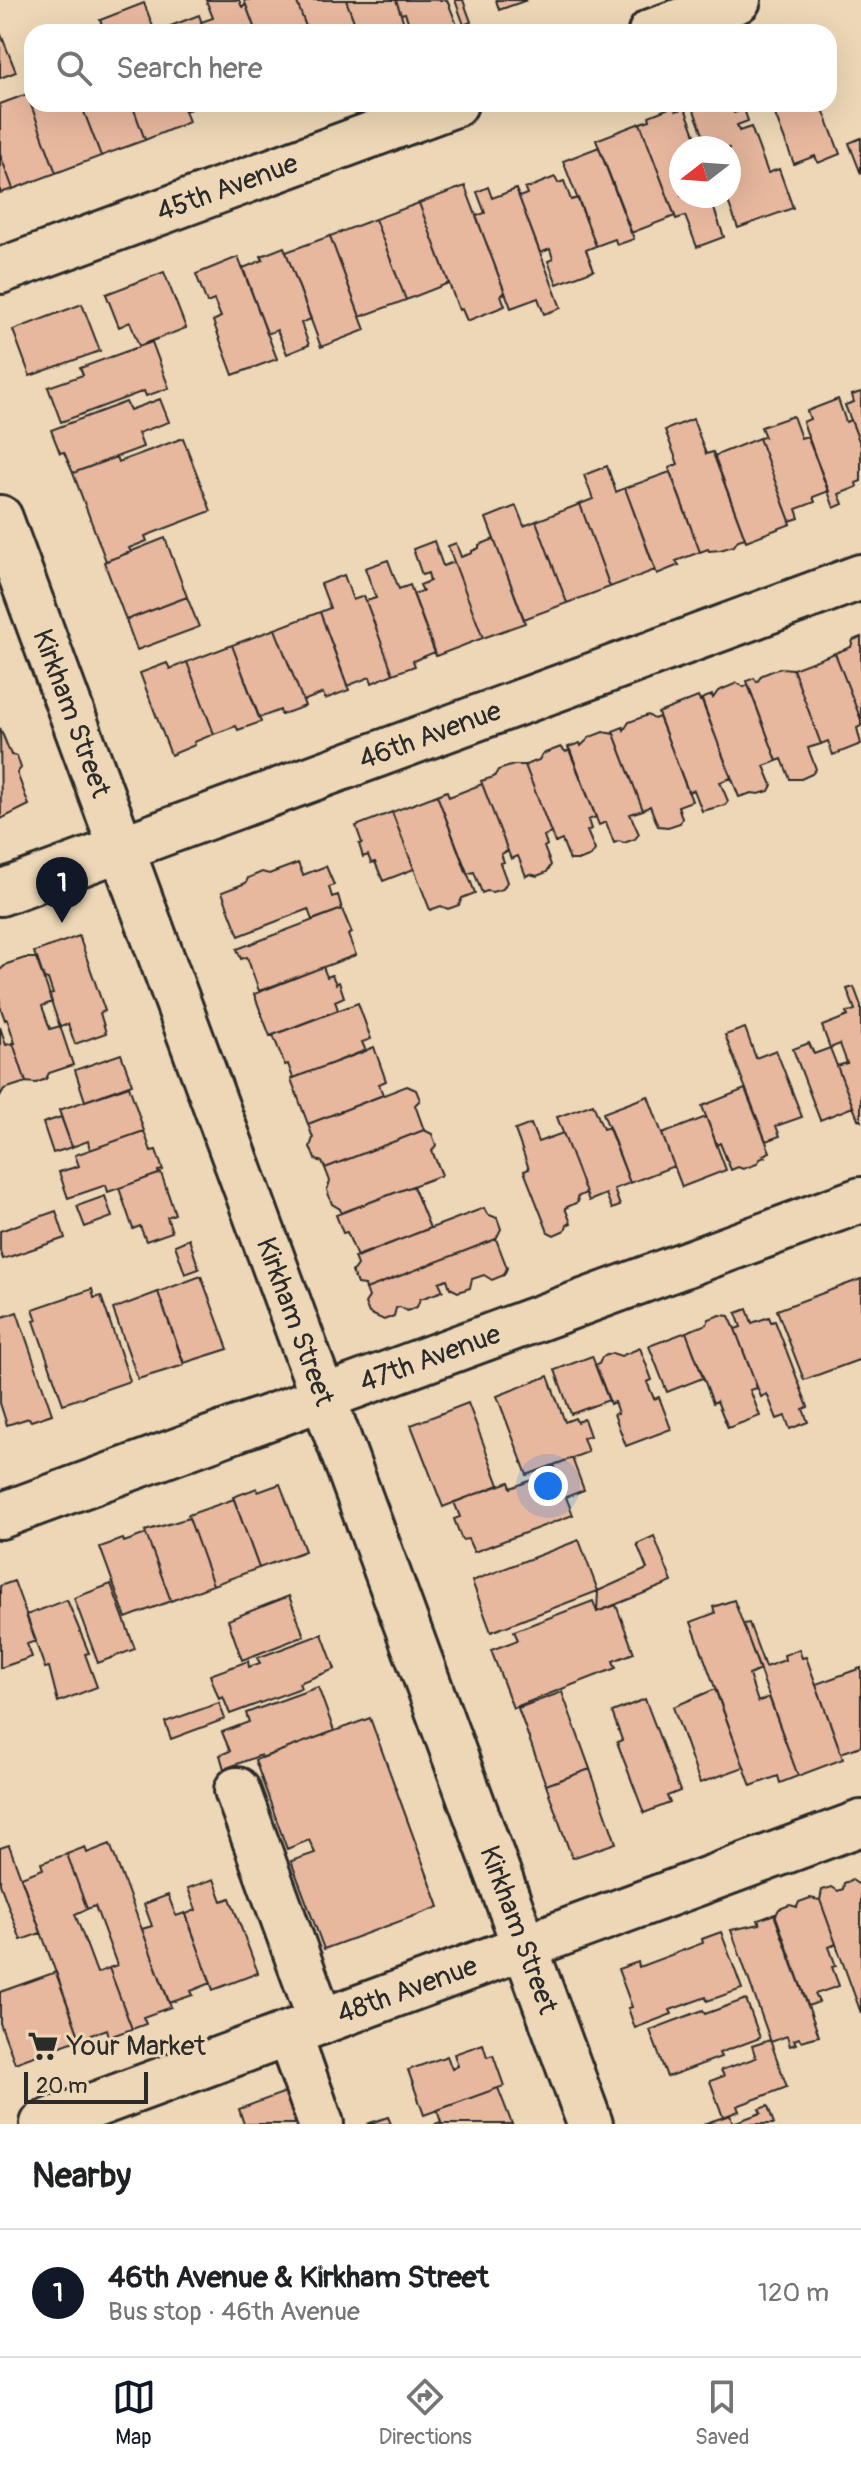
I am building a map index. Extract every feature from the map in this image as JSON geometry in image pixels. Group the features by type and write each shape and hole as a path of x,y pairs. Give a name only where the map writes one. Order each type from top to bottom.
{"street":[{"path":"673,24 738,0"},
{"name":"45th Avenue","path":"0,271 433,112"},
{"name":"Kirkham Street","path":"0,518 590,2124"},
{"name":"46th Avenue","path":"0,893 861,577"},
{"name":"47th Avenue","path":"0,1516 861,1200"},
{"path":"237,1790 305,2028 321,2124"},
{"name":"48th Avenue","path":"43,2124 861,1823"}],"building":[{"path":"206,0 239,0 242,7 246,5 253,24 202,24 213,18"},
{"path":"244,0 296,0 305,24 253,24"},
{"path":"296,0 346,0 355,24 305,24"},
{"path":"346,0 396,0 404,24 355,24"},
{"path":"396,0 447,0 457,24 409,24 405,13 401,14"},
{"path":"455,0 463,0 471,22 464,24"},
{"path":"496,0 527,0 499,10"},
{"path":"144,3 152,24 102,24 100,20"},
{"path":"199,15 202,24 176,24"},
{"path":"0,32 16,72 0,78"},
{"path":"24,95 24,112 34,112 56,173 13,189 0,154 0,104"},
{"path":"34,112 84,112 101,156 56,173"},
{"path":"84,112 135,112 145,140 101,156"},
{"path":"135,112 186,112 189,122 145,140"},
{"path":"659,112 686,112 696,136 669,136 669,200 640,123 650,120 649,116"},
{"path":"695,112 745,112 748,121 737,125 739,131 751,127 768,173 779,169 793,208 738,228 730,208 741,208 741,136 704,136"},
{"path":"774,112 824,112 840,154 818,163 815,156 794,164"},
{"path":"640,123 669,200 669,208 675,216 631,233 596,140"},
{"path":"861,138 861,174 849,143"},
{"path":"599,147 634,239 617,245 615,239 596,246 563,161"},
{"path":"0,154 13,189 0,193"},
{"path":"555,177 558,183 564,181 571,200 578,198 596,246 586,250 594,270 557,284 548,261 553,259 550,249 540,253 519,197 527,194 525,189"},
{"path":"465,186 505,293 501,295 505,306 467,321 462,309 459,310 419,203"},
{"path":"488,187 492,198 516,189 561,308 544,314 538,298 511,308 476,216 485,213 477,192"},
{"path":"419,203 449,283 406,300 375,219"},
{"path":"672,208 714,208 724,237 697,247 685,216 676,219"},
{"path":"375,219 406,300 360,317 330,236"},
{"path":"330,236 365,330 321,347 286,252"},
{"path":"284,247 311,319 301,323 309,345 287,354 277,330 267,334 243,268 263,260 261,256"},
{"path":"238,257 277,359 233,375 213,321 221,317 214,300 207,303 196,274"},
{"path":"164,272 186,328 139,346 130,322 119,327 106,294"},
{"path":"82,304 100,351 30,376 13,330"},
{"path":"152,342 169,388 146,396 144,391 61,422 48,387 83,375 80,368"},
{"path":"861,392 861,446 845,405 854,402 852,395"},
{"path":"160,399 169,422 138,433 143,447 73,473 64,452 60,453 51,430 126,402 130,410"},
{"path":"838,399 846,422 851,420 861,446 861,481 856,483 857,487 839,494 843,504 834,508 803,422 810,419 807,411"},
{"path":"793,416 801,438 807,436 829,491 813,497 815,502 796,509 799,518 790,521 759,438 765,437 761,427"},
{"path":"693,419 706,454 713,452 745,538 738,540 734,546 720,550 700,552 669,468 678,464 665,430"},
{"path":"183,438 211,511 145,536 147,541 129,548 131,552 106,561 73,473 116,457 118,462"},
{"path":"759,438 791,524 746,541 714,456"},
{"path":"607,466 616,492 625,488 655,570 610,587 580,504 593,499 584,475"},
{"path":"670,472 700,552 676,561 679,565 657,574 625,488"},
{"path":"580,504 610,587 567,603 536,521"},
{"path":"516,506 524,526 536,521 567,603 524,619 486,518"},
{"path":"165,538 187,597 126,620 104,562"},
{"path":"494,539 525,623 483,638 448,546 456,543 461,557"},
{"path":"434,541 443,566 454,562 483,638 436,656 413,594 423,591 420,585 430,581 428,573 422,575 413,549"},
{"path":"388,560 399,589 410,585 435,652 413,661 415,666 393,674 366,601 376,598 365,568"},
{"path":"344,575 353,600 364,596 393,674 372,683 370,677 347,686 320,612 330,608 321,584"},
{"path":"187,597 199,627 137,650 126,620"},
{"path":"320,612 349,690 325,699 323,693 303,701 275,629"},
{"path":"275,629 305,706 281,715 280,710 259,718 232,645"},
{"path":"861,637 861,720 835,653 851,647 853,640"},
{"path":"232,645 261,722 214,734 187,662"},
{"path":"835,653 861,720 861,726 857,728 861,744 833,755 828,741 821,744 793,669"},
{"path":"187,662 214,734 171,755 140,673 167,663 170,669"},
{"path":"780,668 793,669 821,744 808,748 816,769 801,779 790,779 782,759 777,761 747,681 754,678 757,682 762,675"},
{"path":"737,683 744,687 748,685 777,761 764,766 772,785 769,791 739,797 701,699 712,695 713,698 718,691"},
{"path":"698,697 702,700 731,778 720,782 728,801 725,805 702,811 694,790 688,792 658,713"},
{"path":"648,715 654,719 659,717 692,801 678,806 682,818 680,823 668,827 658,826 650,806 643,810 613,731 623,727 624,730 629,722"},
{"path":"0,728 11,755 17,756 21,768 17,773 29,805 1,819"},
{"path":"603,732 614,734 643,810 630,814 639,834 624,843 614,843 606,822 599,825 568,747 580,743 581,746 590,737"},
{"path":"561,747 566,752 570,750 596,817 588,820 591,829 587,831 595,850 591,856 581,860 570,860 562,840 555,843 525,765"},
{"path":"525,765 551,833 544,836 547,845 544,847 551,865 547,872 537,876 526,876 518,856 511,859 481,781 494,777 498,770"},
{"path":"482,784 508,851 501,854 504,862 500,863 507,882 503,889 482,893 474,872 467,874 437,795 447,791 449,797"},
{"path":"437,795 475,893 462,898 459,905 430,910 392,812"},
{"path":"392,812 414,869 383,881 375,862 371,863 368,855 363,857 356,826"},
{"path":"298,863 303,875 326,866 334,885 329,887 332,897 338,895 342,909 312,920 308,909 239,936 222,892 246,883 248,878 262,872 269,874"},
{"path":"342,909 352,933 348,935 356,955 259,991 247,957 241,959 237,949"},
{"path":"79,936 105,1011 100,1013 106,1033 75,1044 68,1024 60,1027 49,995 53,994 48,979 44,980 34,952"},
{"path":"25,958 37,958 52,1002 42,1006 50,1029 60,1026 73,1065 49,1073 46,1079 36,1083 26,1082 7,1019 0,1006 0,970"},
{"path":"323,967 327,977 332,975 336,984 339,982 344,997 335,1001 338,1010 270,1036 254,994"},
{"path":"854,987 861,1006 861,1121 837,1066 847,1063 840,1044 830,1048 822,1026 855,1010 847,989"},
{"path":"358,1003 371,1039 362,1042 366,1051 293,1078 273,1035"},
{"path":"0,1027 6,1045 13,1043 26,1082 4,1089 0,1096"},
{"path":"745,1028 756,1058 776,1050 802,1117 776,1126 780,1136 766,1141 725,1035"},
{"path":"809,1043 814,1054 830,1048 853,1107 820,1120 793,1049"},
{"path":"374,1047 386,1081 379,1084 383,1095 308,1124 291,1079"},
{"path":"121,1054 132,1084 85,1101 75,1070"},
{"path":"129,1086 144,1131 90,1150 88,1141 72,1147 59,1110"},
{"path":"407,1086 416,1090 420,1100 415,1105 424,1130 325,1168 322,1162 315,1159 310,1147 313,1138 308,1124"},
{"path":"745,1089 770,1152 763,1155 765,1157 757,1164 731,1170 720,1143 717,1145 702,1106"},
{"path":"648,1096 674,1166 630,1183 603,1113"},
{"path":"593,1104 603,1129 609,1127 630,1183 614,1189 620,1206 612,1209 606,1194 589,1201 557,1117"},
{"path":"61,1117 72,1147 53,1153 43,1123"},
{"path":"706,1117 726,1170 682,1187 662,1134"},
{"path":"531,1124 538,1142 563,1133 586,1193 577,1197 578,1202 565,1208 571,1223 554,1235 548,1232 524,1171 529,1169 515,1130"},
{"path":"424,1130 432,1134 436,1145 432,1151 442,1175 341,1213 332,1204 327,1190 330,1181 325,1168"},
{"path":"144,1131 151,1151 156,1150 163,1170 158,1171 159,1174 108,1192 106,1185 68,1198 59,1172 79,1166 75,1155"},
{"path":"161,1173 175,1214 167,1217 172,1232 146,1241 140,1226 133,1229 119,1188"},
{"path":"413,1186 430,1228 357,1257 336,1215"},
{"path":"105,1196 112,1217 85,1227 77,1206"},
{"path":"484,1208 487,1214 497,1218 501,1229 496,1239 366,1289 365,1285 357,1284 352,1272 357,1265 354,1257"},
{"path":"56,1211 65,1238 3,1259 0,1231"},
{"path":"189,1239 199,1269 185,1274 175,1245"},
{"path":"496,1239 507,1268 504,1275 492,1280 484,1275 472,1279 470,1288 458,1292 450,1288 447,1279 439,1282 443,1291 420,1299 417,1307 407,1311 396,1308 394,1316 384,1320 369,1313 365,1303 369,1297 366,1289"},
{"path":"201,1276 228,1349 184,1363 158,1292"},
{"path":"861,1279 861,1359 804,1380 777,1310"},
{"path":"92,1289 94,1298 101,1296 130,1381 63,1404 34,1321 37,1320 33,1309"},
{"path":"158,1292 184,1365 138,1379 113,1309"},
{"path":"747,1309 752,1323 769,1317 771,1322 775,1321 808,1407 803,1409 808,1422 790,1429 785,1416 777,1419 767,1394 761,1397 735,1329 741,1327 736,1313"},
{"path":"17,1312 52,1414 7,1425 0,1403 0,1318"},
{"path":"720,1315 729,1316 735,1329 757,1388 750,1390 760,1416 728,1428 717,1401 713,1403 686,1332"},
{"path":"686,1332 703,1378 667,1392 649,1346"},
{"path":"640,1348 652,1380 647,1382 654,1399 659,1397 671,1429 626,1446 614,1414 618,1413 614,1402 610,1404 595,1365 602,1357 612,1353 621,1356"},
{"path":"592,1356 609,1400 571,1414 555,1370"},
{"path":"548,1376 565,1422 584,1419 590,1436 583,1438 588,1452 527,1475 497,1396"},
{"path":"468,1403 499,1485 443,1507 411,1425"},
{"path":"572,1458 584,1490 566,1497 573,1515 474,1552 468,1539 462,1540 454,1519 460,1517 454,1502 509,1482 511,1488 556,1471 554,1465"},
{"path":"280,1484 305,1551 259,1568 233,1497"},
{"path":"234,1499 259,1568 213,1585 188,1515"},
{"path":"189,1518 213,1585 171,1601 145,1531"},
{"path":"146,1534 171,1601 126,1618 100,1547"},
{"path":"654,1536 672,1582 597,1612 598,1591 647,1569 637,1544"},
{"path":"579,1540 598,1591 491,1632 472,1581"},
{"path":"14,1581 36,1641 27,1644 32,1657 0,1668 0,1586"},
{"path":"111,1584 135,1649 98,1663 74,1598"},
{"path":"289,1596 304,1636 242,1660 228,1620"},
{"path":"67,1600 89,1653 85,1654 97,1687 58,1702 49,1667 45,1668 26,1615"},
{"path":"734,1600 760,1670 749,1675 758,1702 769,1697 798,1776 780,1783 778,1776 751,1786 691,1622 715,1613 713,1607"},
{"path":"593,1601 597,1612 616,1605 634,1653 613,1661 616,1668 513,1708 491,1650 518,1640 514,1631"},
{"path":"749,1623 765,1667 785,1660 784,1655 799,1649 802,1658 806,1657 843,1759 798,1776 743,1624"},
{"path":"322,1634 335,1669 299,1683 301,1688 230,1714 223,1697 219,1699 210,1675 248,1661 249,1667 260,1663 257,1658"},
{"path":"861,1668 861,1746 841,1753 816,1684"},
{"path":"318,1687 334,1731 224,1769 220,1755 230,1751 222,1732 249,1722 246,1713"},
{"path":"715,1689 744,1767 700,1783 673,1707"},
{"path":"562,1692 590,1769 546,1785 518,1708"},
{"path":"645,1699 680,1791 667,1796 670,1803 644,1813 617,1742 622,1740 612,1712"},
{"path":"219,1703 225,1719 171,1739 165,1722"},
{"path":"370,1718 439,1907 324,1949 291,1861 315,1853 309,1840 287,1849 255,1760"},
{"path":"590,1769 616,1843 572,1858 546,1785"},
{"path":"110,1844 171,2007 143,2017 146,2024 132,2029 109,1968 117,1965 95,1906 87,1909 67,1854 85,1847 87,1853"},
{"path":"9,1845 41,1933 21,1940 0,1884 0,1848"},
{"path":"67,1854 87,1909 75,1914 97,1973 109,1968 132,2029 109,2037 107,2029 80,2039 21,1877 43,1869 41,1863"},
{"path":"214,1879 222,1901 230,1898 258,1973 213,1990 186,1914 196,1910 188,1888"},
{"path":"852,1880 861,1883 861,2013 820,1900 822,1890 832,1887 838,1891 843,1889 844,1883"},
{"path":"168,1895 176,1916 185,1913 211,1983 191,1991 193,1995 169,2003 142,1929 152,1926 144,1904"},
{"path":"810,1898 820,1900 836,1944 829,1947 839,1986 815,1994 819,2002 808,2006 775,1917 779,1909 790,1905 797,1907 799,1902"},
{"path":"775,1914 819,2036 801,2041 799,2038 794,2040 796,2044 790,2046 787,2036 771,2042 731,1930 760,1924 758,1920"},
{"path":"721,1932 742,1989 670,2010 672,2014 635,2028 628,2008 632,2007 618,1969 638,1962 639,1967 703,1943 702,1939"},
{"path":"56,1972 80,2039 15,2063 0,2023 0,1992"},
{"path":"746,1999 760,2038 719,2053 721,2057 667,2077 650,2030 703,2010 705,2014"},
{"path":"770,2040 787,2087 737,2106 739,2111 723,2117 710,2081 724,2076 721,2070 756,2058 752,2046"},
{"path":"483,2044 487,2057 493,2055 504,2086 424,2115 408,2070 447,2056 452,2069 458,2066 454,2054"},
{"path":"302,2086 316,2124 244,2124 239,2109"},
{"path":"498,2088 512,2124 435,2124 441,2122 437,2110"},
{"path":"768,2106 774,2124 703,2124 730,2115 733,2123 761,2113 759,2109"},
{"path":"388,2117 391,2124 367,2124"}],"place":[{"name":"46th Avenue & Kirkham Street","path":"62,923"},
{"name":"Your Market","path":"43,2046"}]}
